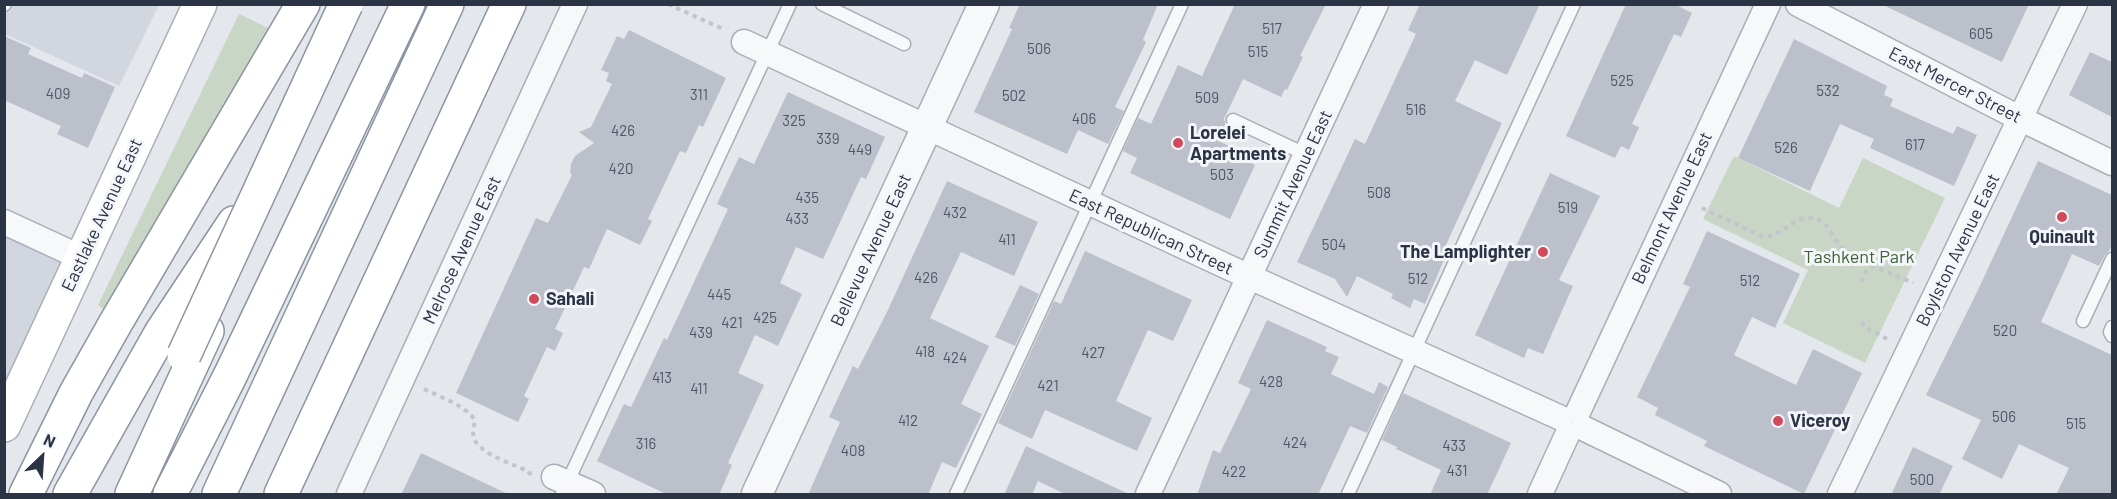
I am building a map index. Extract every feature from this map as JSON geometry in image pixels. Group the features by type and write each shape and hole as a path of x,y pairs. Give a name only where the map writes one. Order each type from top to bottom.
{"main road":[{"name":"Eastlake Avenue East","path":"4,425 201,4"},
{"path":"26,495 76,393 303,4"},
{"path":"120,495 346,4"},
{"path":"132,495 356,4"},
{"path":"170,495 235,366 408,4"},
{"path":"219,495 447,4"},
{"path":"281,495 509,4"},
{"path":"70,495 161,333 304,116"}],"street":[{"name":"Melrose Avenue East","path":"349,495 575,4"},
{"name":"Bellevue Avenue East","path":"757,495 984,4"},
{"name":"Summit Avenue East","path":"1148,495 1376,4"},
{"name":"Belmont Avenue East","path":"1540,495 1768,4"},
{"name":"East Mercer Street","path":"1798,4 2022,119 2112,162"},
{"name":"Boylston Avenue East","path":"1840,495 2076,4"},
{"name":"East Republican Street","path":"739,38 768,54 1090,204 1572,423 1719,495"},
{"path":"4,222 82,258"},
{"path":"561,485 593,495"}],"lane":[{"path":"561,485 790,4"},
{"path":"822,4 904,44"},
{"path":"956,495 1182,4"},
{"path":"1348,495 1574,4"},
{"path":"1233,120 1307,155"},
{"path":"2083,321 2112,260"},
{"path":"2112,327 2110,332 2112,336"}],"path":[{"path":"668,4 739,38"},
{"path":"1702,208 1761,236 1770,237 1794,221 1812,218 1827,225 1838,244 1848,252 1913,283"},
{"path":"1861,282 1870,263"},
{"path":"1861,322 1887,339"},
{"path":"418,386 460,406 473,417 475,420 472,432 483,449 528,471"}],"shaded area":[{"path":"5,5 159,5 119,86 5,34"},
{"path":"5,222 82,258 5,425"}],"green space":[{"path":"239,14 270,29 105,311 98,305"},
{"name":"Tashkent Park","path":"1734,156 1839,208 1863,158 1945,198 1865,363 1783,323 1808,270 1703,219"}],"building":[{"path":"1020,4 1158,4 1143,40 1146,42 1115,107 1124,111 1108,144 1078,130 1067,154 974,112 1012,29 1009,28"},
{"path":"1235,4 1326,4 1300,56 1303,57 1287,90 1285,89 1281,97 1243,79 1224,119 1226,125 1219,141 1235,149 1233,154 1255,165 1230,219 1130,173 1137,158 1123,151 1138,118 1151,124 1178,65 1202,76"},
{"path":"1420,4 1540,4 1507,75 1475,60 1455,101 1502,123 1440,258 1444,260 1425,304 1414,299 1410,308 1391,298 1393,294 1357,276 1347,297 1335,279 1297,262 1355,139 1365,144 1416,34 1408,30"},
{"path":"1626,4 1674,4 1692,13 1681,37 1674,34 1632,124 1639,127 1629,150 1621,146 1615,158 1566,136"},
{"path":"1881,4 2029,4 2002,62"},
{"path":"629,30 726,78 703,127 699,125 686,153 680,151 648,219 652,221 640,245 607,229 589,269 584,267 555,329 563,333 555,351 547,347 524,396 529,399 518,422 456,393 536,218 548,223 572,175 570,173 571,164 575,156 594,143 579,132 591,127 612,84 606,81 609,73 601,70 617,36 624,39"},
{"path":"4,36 31,48 28,54 82,78 84,73 115,87 88,148 57,134 61,126 4,100"},
{"path":"1794,39 1887,86 1884,95 1893,99 1890,106 1953,134 1957,126 1977,135 1954,186 1870,148 1874,139 1840,124 1810,191 1738,158"},
{"path":"2090,52 2112,62 2112,117 2069,95"},
{"path":"788,92 885,137 866,179 861,177 823,259 796,247 780,283 802,294 778,346 755,335 738,373 764,385 728,463 732,465 719,495 668,495 597,461 624,404 631,407 664,338 667,340 728,209 717,204 739,157 754,164"},
{"path":"2038,161 2112,195 2112,244 2109,251 2099,266 2072,254 2041,322 2112,355 2112,495 2056,495 2069,468 2019,444 2002,479 1962,459 1981,420 1926,395"},
{"name":"The Lamplighter","path":"1550,173 1600,196 1559,280 1573,286 1543,354 1528,348 1524,358 1475,335"},
{"path":"947,181 1038,222 1014,276 961,252 930,318 989,346 961,404 982,414 956,468 942,462 928,495 808,495 840,422 829,417 853,366 858,369 888,310"},
{"path":"1707,231 1800,274 1775,328 1752,317 1734,355 1796,385 1813,349 1862,373 1804,494 1704,446 1707,441 1655,415 1658,408 1637,397 1690,287 1683,284"},
{"path":"1085,251 1192,300 1173,341 1148,330 1116,401 1152,418 1137,451 1045,410 1032,439 998,423 1054,301 1061,304"},
{"path":"1020,285 1039,294 1015,346 995,337"},
{"path":"1267,320 1327,347 1325,351 1339,357 1331,374 1374,394 1379,382 1388,387 1367,433 1350,426 1318,495 1197,495 1213,450 1220,453 1251,389 1238,383"},
{"path":"1403,393 1511,443 1487,495 1430,495 1441,470 1382,440"},
{"path":"1026,446 1131,495 1067,495 1038,481 1032,495 1004,495"},
{"path":"1913,447 1953,466 1939,495 1891,495"},
{"path":"421,453 510,495 401,495"}],"place":[{"name":"Lorelei Apartments","path":"1178,143"},
{"name":"Quinault","path":"2062,217"},
{"name":"The Lamplighter","path":"1543,252"},
{"name":"Sahali","path":"534,299"},
{"name":"Viceroy","path":"1778,421"}]}
